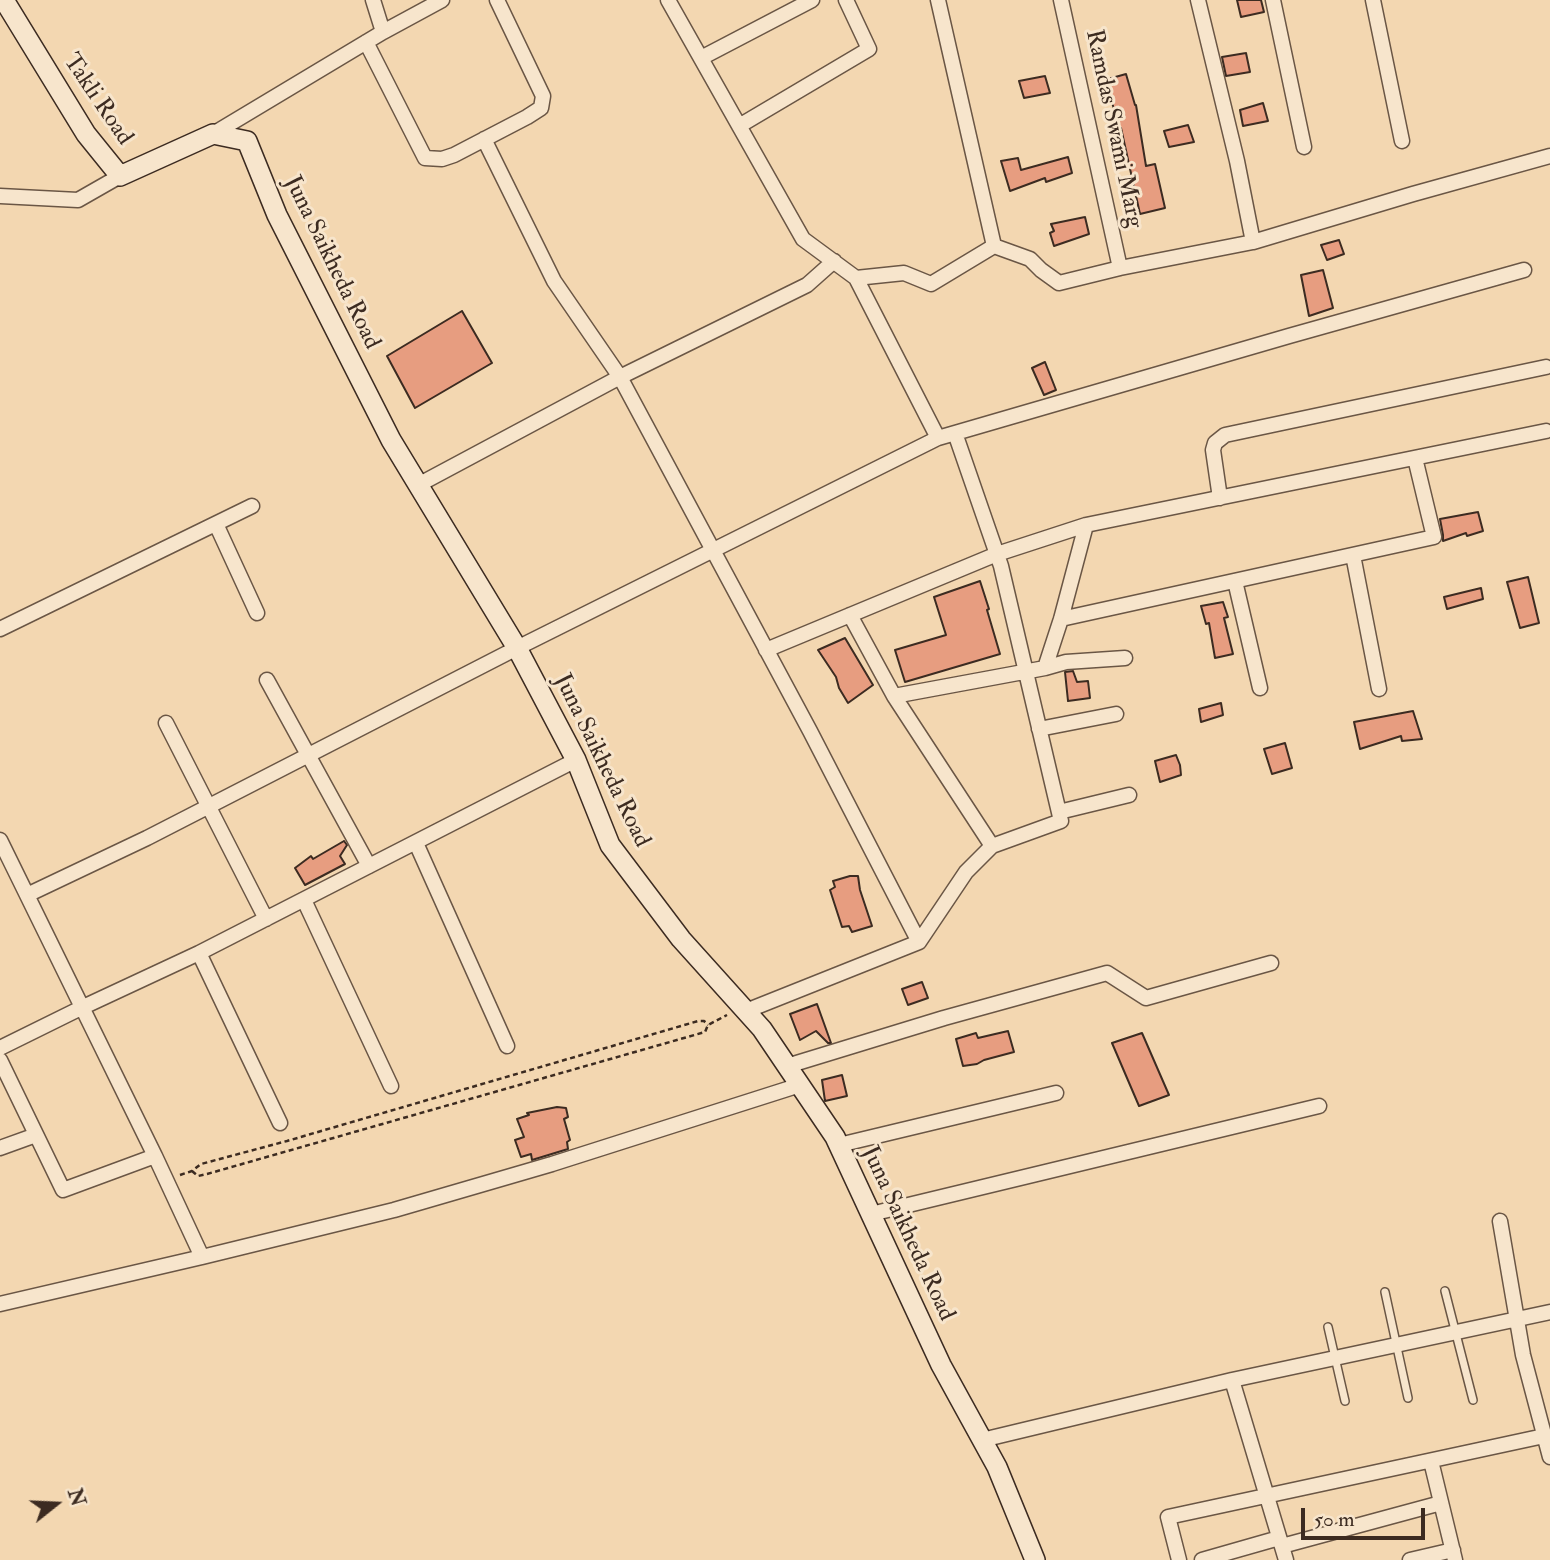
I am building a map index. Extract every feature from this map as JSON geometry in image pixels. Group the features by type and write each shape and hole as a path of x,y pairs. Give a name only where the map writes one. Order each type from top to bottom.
{"main road":[{"name":"Takli Road","path":"4,0 86,134 120,176 213,134"},
{"name":"Juna Saikheda Road","path":"213,134 247,141 277,215 391,440 517,648 576,760 610,845 681,939 762,1029 839,1144 941,1365 997,1467 1035,1560"}],"street":[{"path":"373,0 383,32"},
{"path":"213,134 383,32 442,0"},
{"path":"366,42 425,158 442,159 541,108 543,96 497,0"},
{"path":"668,0 803,239 856,278 938,438"},
{"path":"701,58 812,0"},
{"path":"739,126 869,50 846,0"},
{"path":"938,0 994,246"},
{"name":"Ramdas Swami Marg","path":"1061,0 1120,268"},
{"path":"1198,0 1237,161 1253,242"},
{"path":"1273,0 1304,147"},
{"path":"1373,0 1402,141"},
{"path":"484,139 554,281 620,377 810,731 919,942"},
{"path":"994,246 1030,259 1059,283 1253,242 1550,156"},
{"path":"0,196 78,201 120,176"},
{"path":"856,278 904,272 931,284 994,246"},
{"path":"418,485 620,377 807,285 834,261"},
{"path":"27,895 147,838 517,648 938,438 1524,271"},
{"path":"1220,498 1213,450 1215,443 1225,435 1546,367"},
{"path":"765,650 997,554 1086,525 1546,431"},
{"path":"744,1009 919,942 966,872 992,846 1061,821 997,554 955,433"},
{"path":"1061,619 1434,537 1415,458"},
{"path":"0,629 252,506"},
{"path":"215,524 257,613"},
{"path":"1045,668 1086,525"},
{"path":"1353,555 1379,690"},
{"path":"1235,581 1260,688"},
{"path":"850,615 894,696 992,846"},
{"path":"894,696 1066,662 1125,658"},
{"path":"267,680 369,866"},
{"path":"1040,729 1116,714"},
{"path":"166,723 266,919"},
{"path":"0,1048 199,953 576,760"},
{"path":"1059,812 1129,795"},
{"path":"0,840 202,1257"},
{"path":"416,843 507,1046"},
{"path":"303,900 391,1086"},
{"path":"199,953 279,1123"},
{"path":"787,1066 944,1018 1107,973 1146,998 1271,962"},
{"path":"0,1060 62,1190 155,1156"},
{"path":"0,1304 394,1210 552,1164 800,1085"},
{"path":"839,1144 1056,1093"},
{"path":"871,1214 1319,1106"},
{"path":"0,1147 36,1135"},
{"path":"1500,1221 1523,1354 1550,1457"},
{"path":"982,1440 1232,1380 1550,1312"},
{"path":"1232,1380 1282,1548"},
{"path":"1179,1560 1168,1517 1544,1436"},
{"path":"1410,1560 1454,1555 1431,1461"},
{"path":"1202,1560 1282,1548 1441,1503"}],"lane":[{"path":"1445,1291 1473,1400"},
{"path":"1385,1292 1408,1398"},
{"path":"1328,1327 1345,1401"}],"path":[{"path":"192,1171 198,1176 208,1174 705,1032 708,1025 744,1009"},
{"path":"166,1180 192,1171 201,1164 698,1021 704,1021 708,1025"}],"building":[{"path":"1237,0 1261,0 1264,12 1241,17"},
{"path":"1246,53 1250,72 1226,76 1222,57"},
{"path":"1126,74 1136,105 1146,166 1155,164 1165,208 1140,214 1121,128 1119,129 1111,98 1106,99 1101,81"},
{"path":"1045,76 1050,93 1024,98 1019,81"},
{"path":"1263,103 1268,121 1243,126 1240,110"},
{"path":"1188,125 1194,142 1169,147 1164,131"},
{"path":"1068,157 1072,173 1046,182 1045,178 1010,191 1001,161 1018,158 1021,170"},
{"path":"1085,217 1089,234 1054,246 1050,233 1054,231 1051,224"},
{"path":"1339,240 1344,254 1327,260 1321,245"},
{"path":"1323,270 1333,308 1309,316 1301,275"},
{"path":"462,311 492,363 415,408 387,356"},
{"path":"1045,362 1056,390 1044,395 1032,368"},
{"path":"1478,512 1483,531 1467,536 1466,533 1443,541 1440,519"},
{"path":"1528,577 1539,623 1520,628 1507,582"},
{"path":"980,581 1000,654 905,682 895,650 946,635 934,597"},
{"path":"1481,588 1483,599 1447,609 1444,597"},
{"path":"1223,602 1233,654 1215,658 1209,623 1206,624 1201,606"},
{"path":"845,638 873,685 848,703 836,677 818,650"},
{"path":"1073,671 1077,682 1088,681 1090,698 1068,701 1065,672"},
{"path":"1221,703 1223,715 1201,722 1199,709"},
{"path":"1413,711 1422,739 1402,741 1401,736 1360,749 1354,722"},
{"path":"1285,743 1292,768 1272,774 1264,749"},
{"path":"1176,755 1181,775 1160,782 1155,761"},
{"path":"344,841 347,845 340,856 345,864 305,885 295,868 311,856 313,859"},
{"path":"858,876 872,926 852,932 849,926 842,927 830,890 835,887 833,881"},
{"path":"922,982 928,998 908,1005 902,989"},
{"path":"817,1004 831,1043 816,1031 800,1040 790,1014"},
{"path":"1008,1031 1014,1052 963,1066 956,1039 976,1033 978,1038"},
{"path":"1142,1033 1169,1095 1139,1106 1112,1043"},
{"path":"842,1075 847,1096 825,1101 822,1080"},
{"path":"557,1107 566,1108 568,1117 564,1119 570,1140 567,1142 568,1149 532,1160 531,1154 521,1157 515,1140 524,1137 517,1119 529,1115 527,1113"}]}
